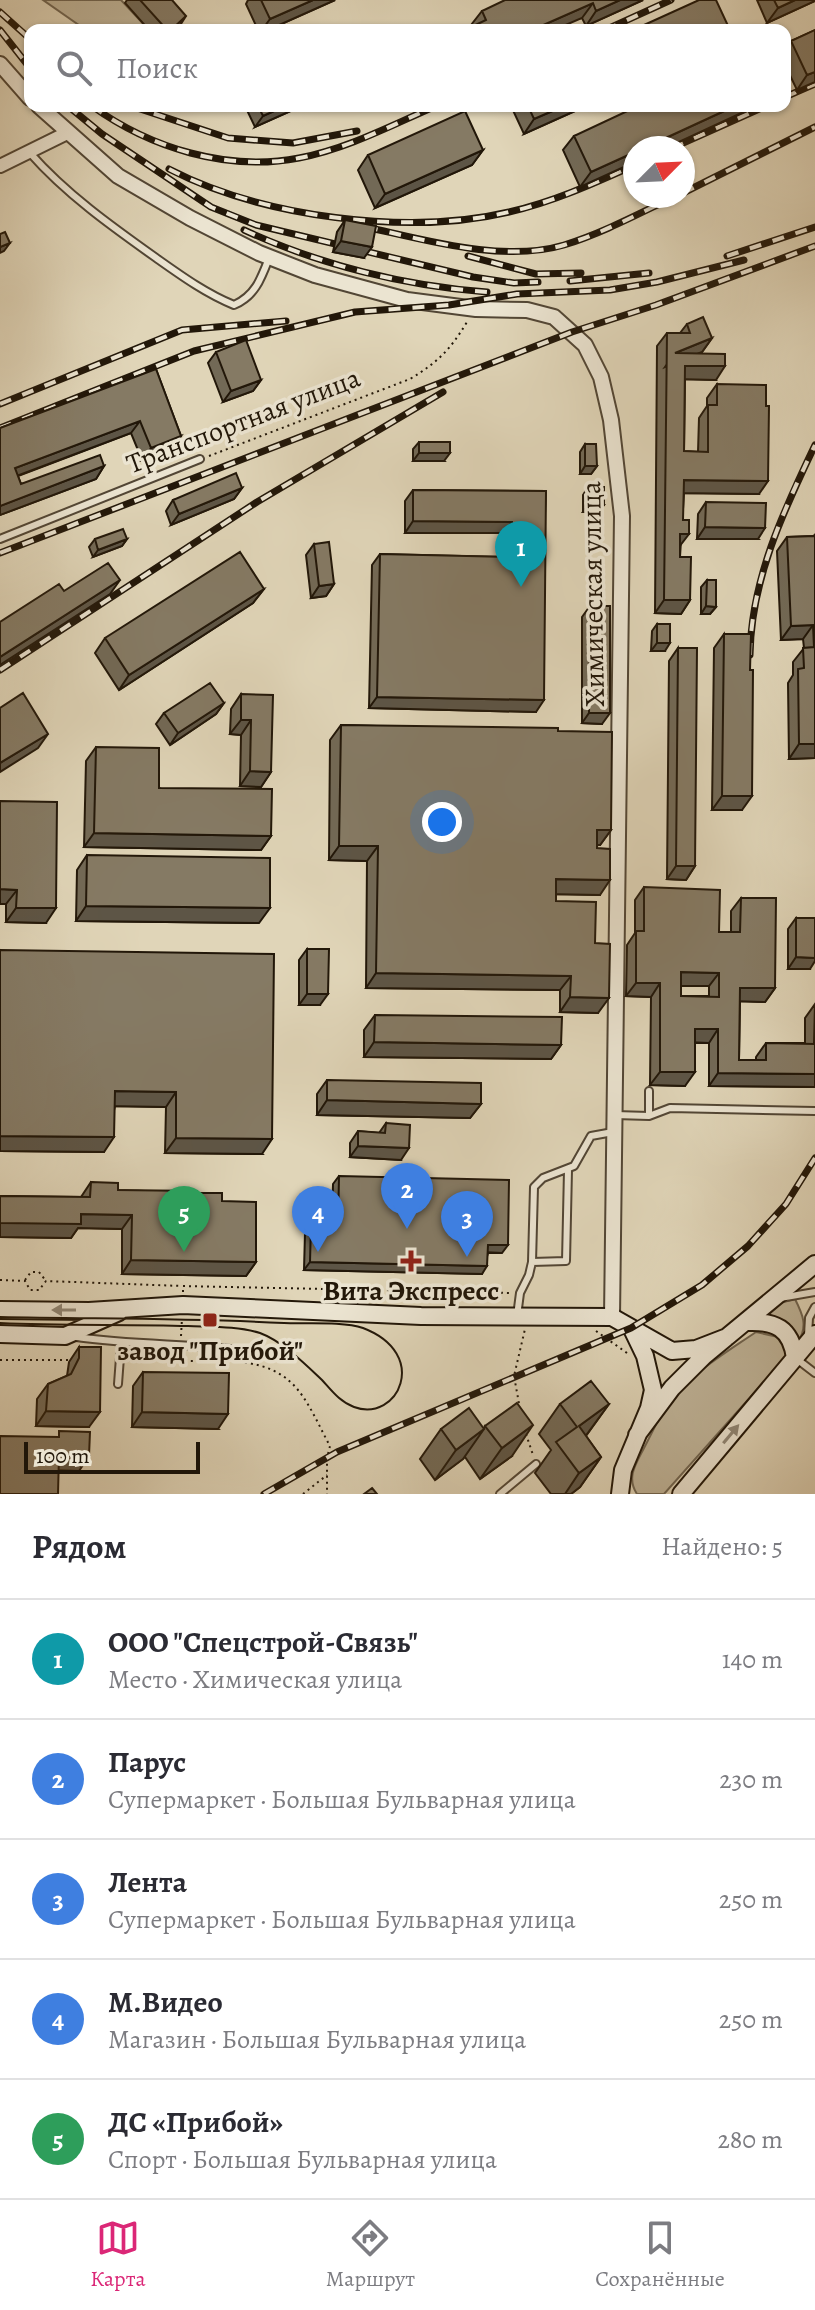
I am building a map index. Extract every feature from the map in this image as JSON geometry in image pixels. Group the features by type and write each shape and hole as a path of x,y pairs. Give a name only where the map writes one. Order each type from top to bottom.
{"main road":[{"path":"637,1435 672,1388 704,1356 815,1264"},
{"path":"0,1310 89,1311 183,1305 521,1322 612,1317 672,1351 696,1349 727,1337"},
{"path":"0,1334 65,1336 128,1307"},
{"path":"748,1322 772,1324 784,1331 793,1344 795,1358"},
{"path":"620,1494 623,1470 653,1390 645,1356 631,1328"},
{"path":"681,1494 811,1338"},
{"path":"623,1470 628,1494"}],"street":[{"path":"0,64 24,91"},
{"name":"Химическая улица","path":"45,112 118,176 190,218 270,257 315,275 407,300 476,309 527,310 554,317 585,345 601,377 611,420 622,516 612,1317"},
{"path":"0,166 67,133"}],"lane":[{"path":"30,153 47,172 139,246 218,298 234,305 259,285 270,257"},
{"name":"Транспортная улица","path":"0,539 200,459"},
{"path":"649,1091 649,1116"},
{"path":"615,1115 649,1116 670,1108 815,1111"},
{"path":"521,1322 520,1293 532,1262 534,1187 543,1178 574,1166 591,1136 615,1131"},
{"path":"532,1262 566,1261 568,1170"},
{"path":"774,1299 815,1292"},
{"path":"811,1338 809,1318 815,1307"},
{"path":"65,1336 121,1344 222,1346 265,1353"},
{"path":"118,1384 121,1344"},
{"path":"795,1358 815,1373"},
{"path":"500,1494 536,1464"}],"path":[{"name":"Транспортная улица","path":"200,459 410,379 436,364 476,309"},
{"path":"25,1281 31,1272 39,1272 46,1281"},
{"path":"0,1280 25,1281"},
{"path":"25,1281 30,1290 39,1290 46,1281"},
{"path":"46,1281 520,1293"},
{"path":"183,1286 183,1305"},
{"path":"520,1410 514,1376 521,1322"},
{"path":"180,1361 181,1326"},
{"path":"607,1337 629,1355"},
{"path":"0,1360 77,1360"},
{"path":"121,1360 250,1362 277,1370 299,1391 330,1446 327,1494"},
{"path":"523,1425 536,1464"},
{"path":"303,1494 328,1475"}],"shaded area":[{"path":"43,0 121,0 143,24 77,24"},
{"path":"795,1299 803,1320 803,1331 798,1342 787,1324 768,1315 780,1303"},
{"path":"756,1332 778,1337 785,1346 786,1357 664,1494 637,1494 632,1482 635,1465 659,1418 674,1397 707,1366"}],"building":[{"path":"140,0 172,0 186,16 177,24 162,24"},
{"path":"261,0 313,0 270,19"},
{"path":"505,0 620,0 596,11 593,3 546,24 478,24 486,20 482,11"},
{"path":"699,0 716,0 727,24 646,24"},
{"path":"774,0 795,0 778,8"},
{"path":"815,30 815,72 807,75 791,41"},
{"path":"463,112 483,150 385,194 368,155"},
{"path":"531,112 550,112 534,119"},
{"path":"625,112 722,112 670,136 623,136 623,157 591,172 574,136"},
{"path":"345,220 376,226 372,247 341,241"},
{"path":"5,232 10,243 0,247 0,234"},
{"path":"703,317 712,338 675,353 725,354 725,366 685,366 684,451 708,452 708,405 717,405 717,384 766,385 766,406 769,406 768,481 684,480 683,520 689,520 689,534 680,534 680,557 691,557 690,600 664,600 667,333 690,333 687,324"},
{"path":"246,340 261,380 231,391 216,352"},
{"path":"156,369 181,436 151,448 140,421 15,468 21,484 100,455 104,466 0,506 0,428"},
{"path":"419,442 450,442 450,453 419,453"},
{"path":"585,444 596,444 597,466 585,466"},
{"path":"236,473 242,488 179,514 173,500"},
{"path":"588,487 604,487 604,505 589,505"},
{"path":"413,490 546,491 544,700 377,697 380,554 512,557 512,522 413,521"},
{"path":"706,502 766,503 765,528 705,527"},
{"path":"123,529 127,539 98,550 95,539"},
{"path":"815,536 815,744 799,744 798,669 804,668 803,648 814,647 813,625 791,626 787,537"},
{"path":"329,542 334,584 319,586 314,544"},
{"path":"240,552 264,589 129,675 105,638"},
{"path":"108,563 120,580 0,657 0,622 59,584 64,591"},
{"path":"707,580 716,580 716,607 706,606"},
{"path":"590,606 610,606 610,713 589,713"},
{"path":"657,624 670,624 670,643 657,643"},
{"path":"724,634 751,634 752,796 722,796"},
{"path":"678,648 697,648 695,866 676,866"},
{"path":"210,683 224,703 178,733 164,713"},
{"path":"23,693 48,734 0,763 0,708"},
{"path":"241,694 273,695 271,772 250,771 251,720 241,720"},
{"path":"341,725 558,728 558,731 612,732 611,830 597,830 597,848 610,849 610,880 556,879 556,901 596,902 595,943 610,944 609,998 570,997 571,976 376,973 378,846 339,846"},
{"path":"96,747 159,748 159,788 272,789 271,836 94,833"},
{"path":"0,801 57,802 56,908 16,908 17,890 0,889"},
{"path":"87,855 270,858 270,908 86,906"},
{"path":"644,887 720,890 719,932 740,932 741,898 776,898 775,988 740,988 739,1060 766,1060 766,1043 814,1044 815,1004 815,1074 718,1073 718,1029 695,1029 695,1072 660,1072 660,983 636,983 636,931 644,931","holes":["681,972 719,973 719,997 681,996"]},
{"path":"796,918 815,918 815,958 796,957"},
{"path":"307,949 329,949 328,994 307,994"},
{"path":"0,950 274,954 272,1139 176,1138 176,1092 115,1091 114,1137 0,1136"},
{"path":"375,1015 562,1017 561,1045 374,1042"},
{"path":"327,1080 481,1083 481,1104 327,1100"},
{"path":"386,1123 410,1125 409,1148 358,1146 358,1131 385,1133"},
{"path":"339,1176 509,1180 508,1245 488,1245 487,1266 310,1262 311,1225 338,1226"},
{"path":"91,1182 118,1183 118,1190 222,1193 222,1201 256,1202 256,1262 131,1260 132,1215 81,1214 81,1224 0,1223 0,1196 90,1197"},
{"path":"79,1347 101,1347 100,1412 46,1411 48,1384 71,1374 79,1358"},
{"path":"143,1372 229,1373 228,1414 142,1412"},
{"path":"591,1381 609,1404 579,1426 601,1457 579,1473 556,1442 577,1427 560,1404"},
{"path":"517,1403 533,1425 502,1448 485,1426"},
{"path":"469,1408 484,1429 456,1450 441,1429"},
{"path":"59,1431 90,1432 89,1456 59,1455 58,1494 0,1494 0,1436 59,1437"}],"tram line":[{"path":"0,1317 355,1326 384,1340 396,1354 402,1369 394,1396 384,1405 370,1409 354,1407 340,1399 285,1347 260,1333 233,1328 164,1325 0,1323"}],"railway":[{"path":"618,24 671,0"},
{"path":"0,12 24,34"},
{"path":"0,30 24,60"},
{"path":"791,94 815,84"},
{"path":"75,112 102,134 211,207 256,225 473,277 514,283 538,282"},
{"path":"101,112 164,145 218,159 245,162 272,162 317,154 369,136 423,112"},
{"path":"149,112 228,138 293,143 357,131"},
{"path":"695,138 753,112"},
{"path":"695,187 815,127"},
{"path":"169,169 206,186 247,199 336,218 381,222 469,219 509,212 574,192 623,170"},
{"path":"366,227 465,248 516,252 564,245 651,208"},
{"path":"727,256 815,227"},
{"path":"244,230 302,254 363,272 425,285 487,292"},
{"path":"0,553 572,332 656,305 815,246"},
{"path":"468,256 536,274 581,273"},
{"path":"0,428 194,351 355,312 449,305 517,294 610,290 657,282 744,260"},
{"path":"570,281 649,273"},
{"path":"0,404 182,330 286,321"},
{"path":"0,670 257,502 443,392"},
{"path":"750,655 756,600 771,547 815,445"},
{"path":"264,1494 337,1452 631,1328 702,1285 748,1246 786,1204 815,1158"}],"place":[{"name":"ООО \"Спецстрой-Связь\"","path":"521,587"},
{"name":"Парус","path":"407,1229"},
{"name":"ДC «Прибой»","path":"184,1252"},
{"name":"М.Видео","path":"318,1252"},
{"name":"Лента","path":"467,1257"},
{"name":"Вита Экспресс","path":"411,1261"},
{"name":"завод \"Прибой\"","path":"210,1320"}]}
